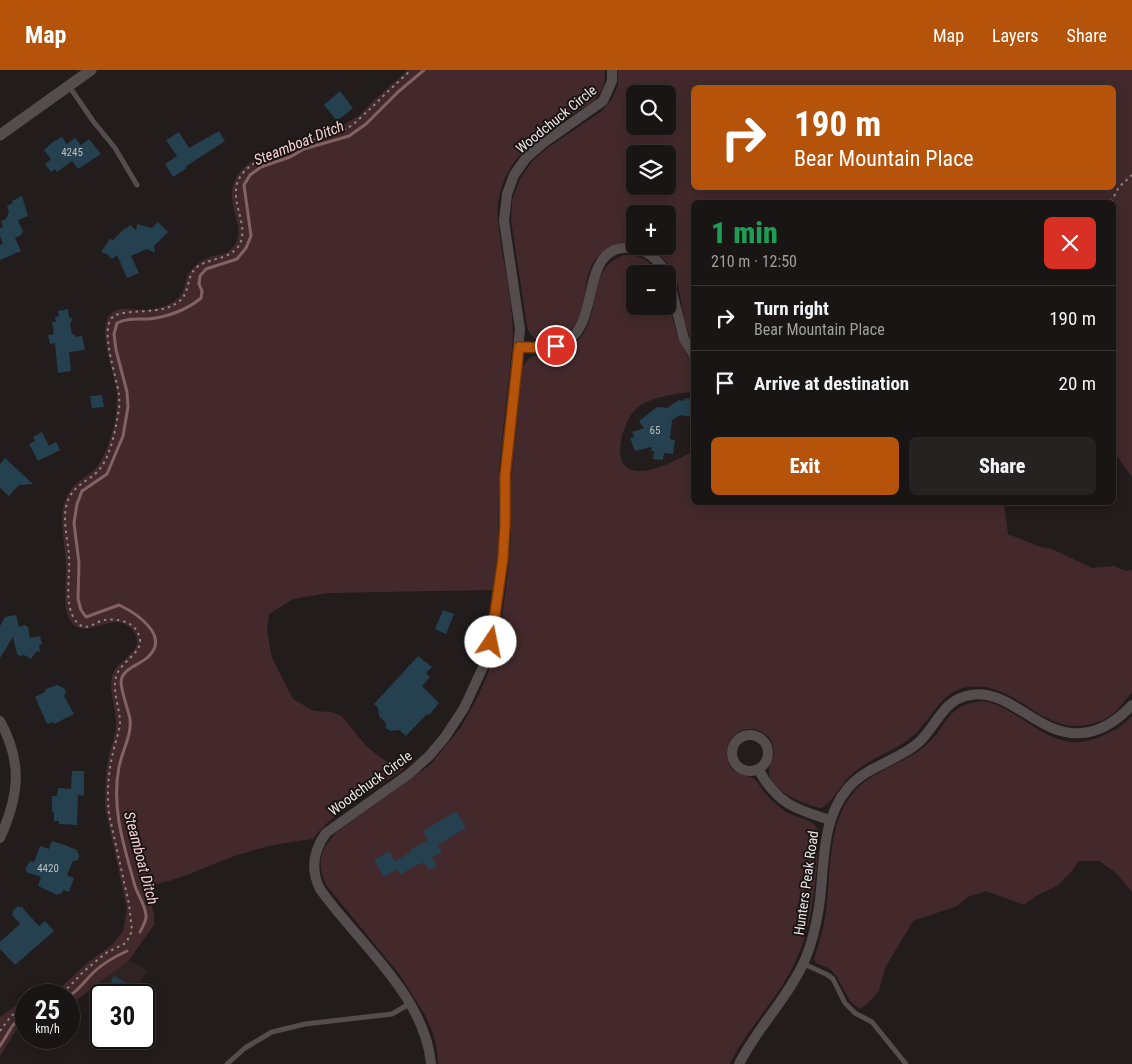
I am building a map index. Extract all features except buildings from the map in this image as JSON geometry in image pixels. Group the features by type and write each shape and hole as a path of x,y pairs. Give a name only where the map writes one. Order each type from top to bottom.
{"street":[{"name":"Woodchuck Circle","path":"431,1064 426,1036 409,1004 380,962 320,889 314,873 313,862 320,842 326,833 409,774 429,756 455,722 479,679 491,642 498,605 505,539 505,476 519,347 520,317 504,221 506,194 514,175 526,158 542,144 603,101 612,81 612,70"},
{"path":"0,135 69,86 83,72"},
{"path":"519,347 545,348 556,346 574,336 584,319 597,269 602,261 615,251 628,248 644,251 660,265"},
{"path":"676,309 684,340 691,350"},
{"name":"Hunters Peak Road","path":"739,1064 784,996 803,963 816,926 825,841 830,820 840,799 858,778 917,744 952,702 965,696 984,694 995,697 1053,730 1076,734 1089,733 1104,728 1118,719 1132,704"},
{"path":"0,722 12,749 16,776 14,799 0,838"},
{"path":"758,769 770,788 787,804 830,820"}],"lane":[{"path":"69,86 93,121 115,148 137,184"},
{"path":"803,963 833,979 845,1003 855,1013 872,1022 906,1064"},
{"path":"227,1064 245,1048 272,1032 306,1024 392,1014 409,1004"}],"path":[{"path":"72,984 83,972 106,953 126,943 132,931 130,904 109,814 108,802 112,756 120,721 115,682 116,675 121,666 138,649 141,642 138,631 131,624 121,620 102,620 86,627 81,626 72,614 68,591 69,558 66,517 68,499 78,485 99,470 112,443 118,413 119,392 111,357 108,331 109,322 113,316 119,313 158,311 180,302 188,288 191,274 197,267 231,253 239,246 242,235 235,196 242,173 252,165 270,156 347,128 411,70"},
{"path":"1112,200 1119,187 1132,175"},
{"path":"0,1032 15,1013"}],"shaded area":[{"path":"408,70 605,70 603,87 594,101 547,132 517,158 503,183 499,197 498,221 511,305 513,338 499,469 498,548 493,590 328,593 293,599 269,614 267,631 272,658 293,699 314,711 331,712 342,716 366,746 384,760 404,769 343,810 321,829 313,839 259,849 229,858 181,877 143,886 151,902 154,925 129,960 98,984 90,984 90,990 80,997 80,984 64,984 87,963 113,944 123,931 127,909 105,807 105,790 108,760 116,727 111,688 112,676 118,666 134,650 137,639 133,631 124,624 116,622 88,628 80,628 72,624 66,608 66,557 62,528 63,509 70,491 99,464 108,446 114,426 117,395 106,343 106,323 109,316 116,310 154,309 174,301 182,293 188,274 194,267 206,259 231,250 237,241 238,235 232,188 238,174 249,163 342,126 360,115"},
{"path":"618,70 1132,70 1132,477 1116,455 1116,200 691,200 691,338 686,326 676,281 676,265 668,265 659,255 676,255 676,205 626,205 626,242 612,246 599,255 593,264 586,284 583,306 574,326 569,332 556,340 542,341 535,339 530,334 527,326 511,220 512,200 520,179 532,161 546,149 602,111 612,99 618,85"},
{"path":"624,255 635,256 648,261 651,265 626,265 626,315 672,315 680,341 691,360 691,392 670,395 644,403 633,412 629,419 620,447 623,464 629,469 639,471 653,469 691,452 691,505 1004,505 1008,534 1041,547 1052,549 1092,568 1114,566 1126,571 1132,570 1132,692 1117,710 1108,717 1095,723 1077,726 1060,724 1002,692 986,687 968,687 959,690 944,699 921,728 908,740 858,769 830,801 821,808 797,800 774,783 769,769 774,751 771,741 765,734 749,729 740,731 733,736 728,744 727,757 732,768 753,778 767,796 778,806 788,813 814,824 819,832 815,887 804,940 789,974 743,1041 730,1064 438,1064 433,1033 425,1015 400,975 326,885 321,870 321,857 323,851 337,832 430,765 461,727 477,698 488,674 500,633 511,538 511,480 523,367 531,357 561,350 581,338 589,322 596,289 605,269 612,261"},
{"path":"983,701 1012,713 1053,737 1067,741 1083,742 1100,737 1125,723 1132,716 1132,892 1116,873 1099,861 1079,861 1057,886 1036,896 1024,905 986,891 968,897 957,906 913,921 885,968 879,991 860,1009 850,1001 837,977 830,969 816,963 814,959 825,917 833,842 842,810 851,795 863,783 925,746 954,711 970,703"},
{"path":"129,960 147,970 140,984 98,984"},
{"path":"15,1006 15,1032 0,1056 0,1017"}],"waterway":[{"name":"Steamboat Ditch","path":"140,932 146,920 146,914 135,886 123,842 118,812 117,782 119,767 130,725 121,682 122,677 128,670 148,657 154,649 156,641 153,633 142,619 119,605 86,617 81,610 78,599 79,563 74,523 77,504 82,491 107,474 123,436 128,407 127,392 116,350 114,334 117,323 170,315 190,306 201,298 200,276 206,269 237,259 246,248 251,236 244,185 250,175 261,167 290,157 304,149 349,136 366,124 398,92 424,70"},
{"name":"Steamboat Ditch","path":"80,987 99,968 127,951"},
{"name":"Steamboat Ditch","path":"0,1046 15,1023"}],"route":[{"path":"491,642 498,605 505,539 505,476 519,347 545,348 556,346"}]}
